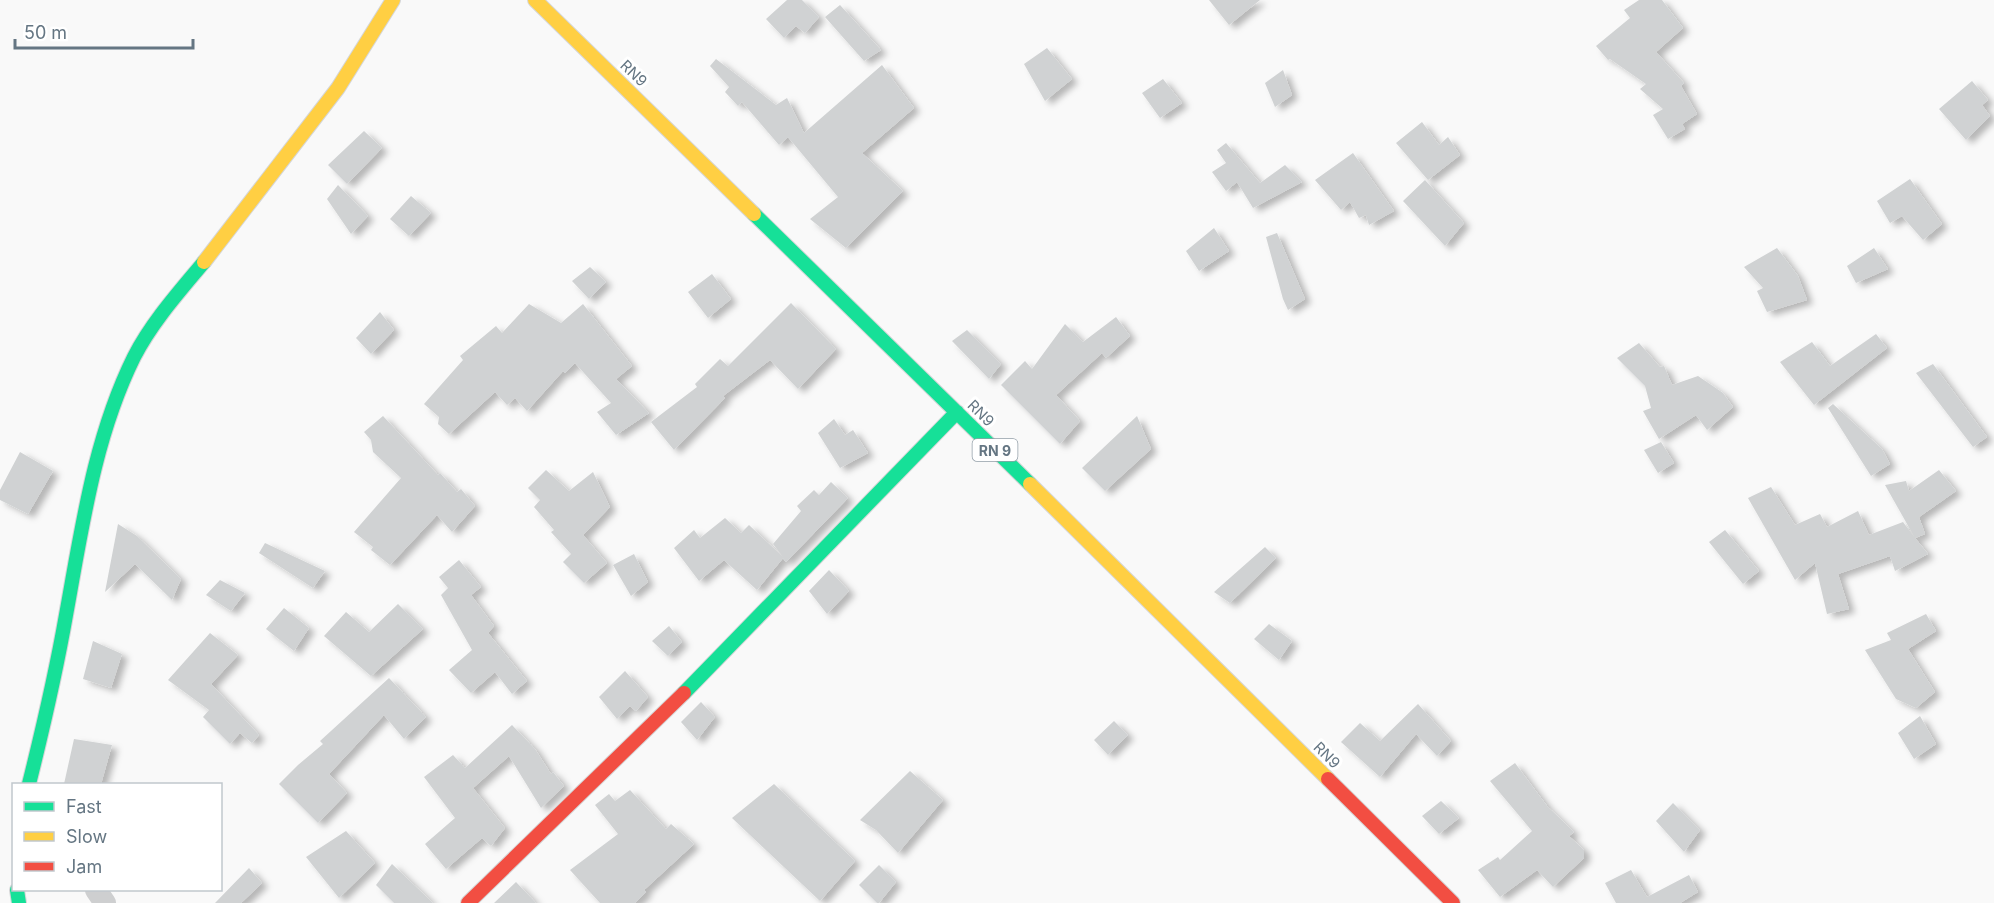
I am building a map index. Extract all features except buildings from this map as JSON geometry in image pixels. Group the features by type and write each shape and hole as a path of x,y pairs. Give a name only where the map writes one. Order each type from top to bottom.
{"main road":[{"path":"29,783 47,714 99,448 127,372 165,309 208,257 338,88 365,49 393,0"},
{"name":"RN9","path":"535,0 957,412 1453,903"},
{"path":"468,903 660,718 957,412"}],"traffic: fast":[{"path":"754,214 1030,484"},
{"path":"29,783 58,658 91,484 109,419 120,388 141,344 166,308 204,262"},
{"path":"684,693 957,412"},
{"path":"17,891 19,903"}],"traffic: slow":[{"path":"204,262 338,88 393,0"},
{"path":"535,0 754,214"},
{"path":"1030,484 1328,779"}],"traffic: jam":[{"path":"468,903 684,693"},
{"path":"1328,779 1453,903"}]}
